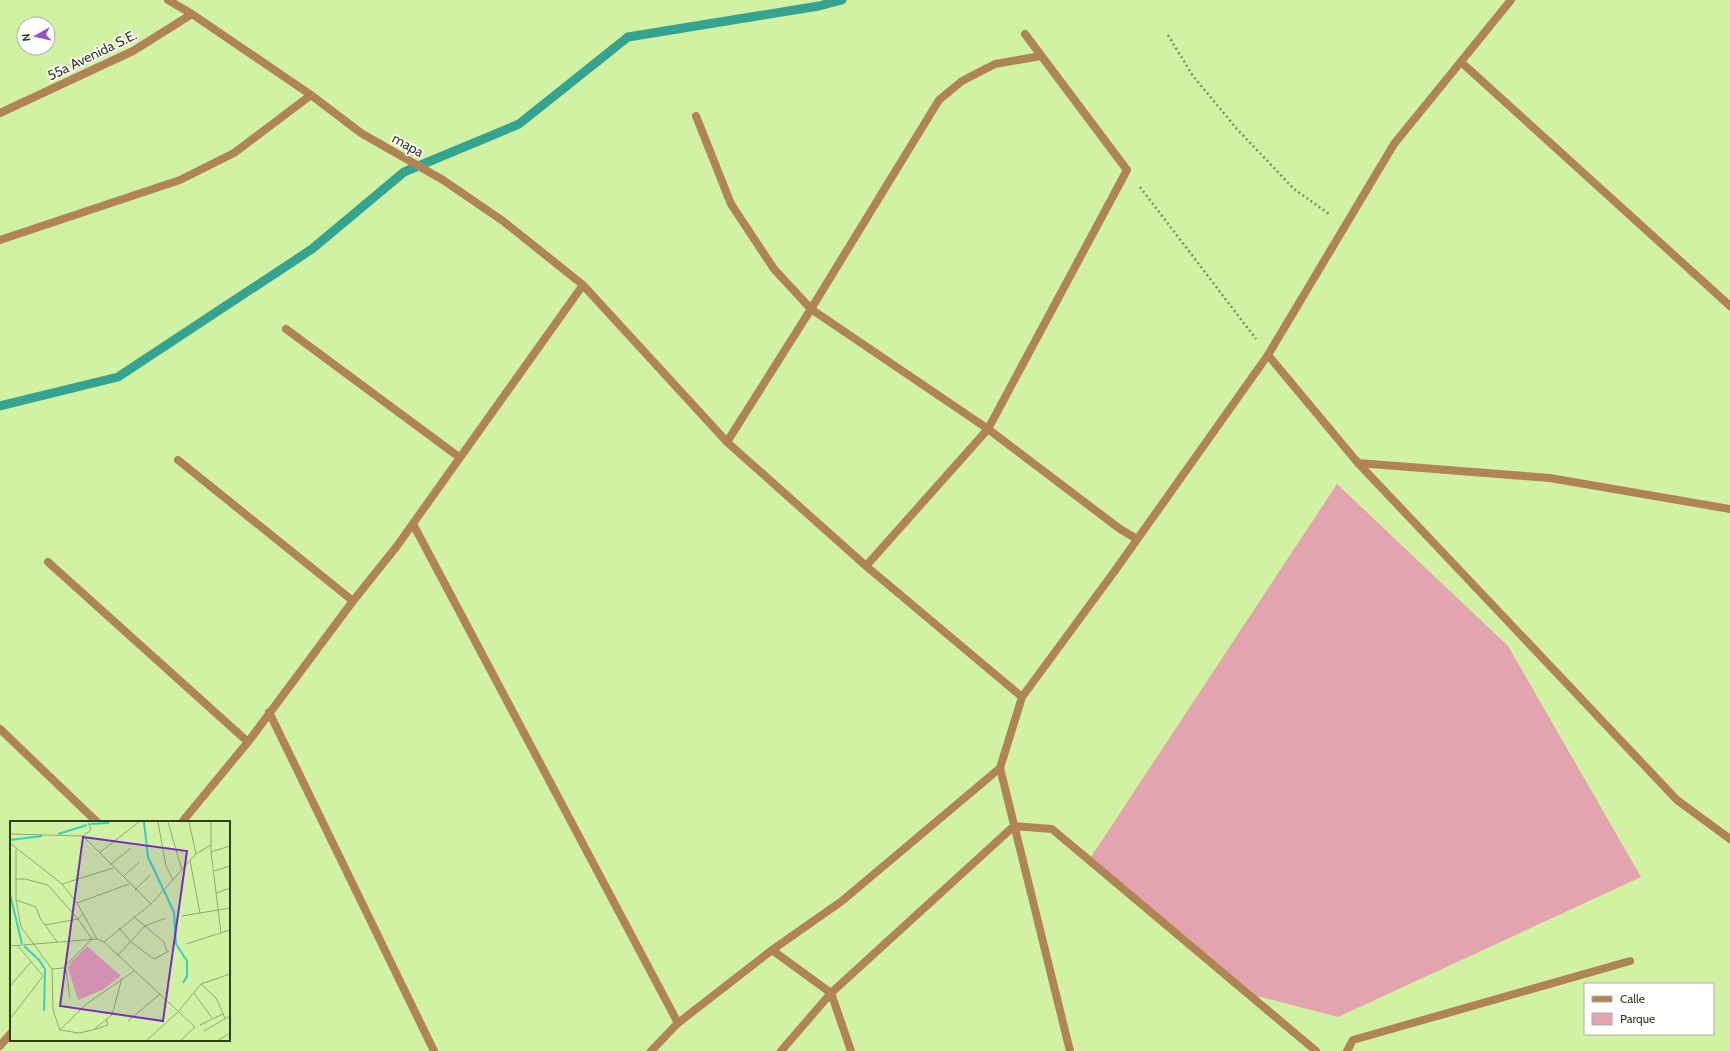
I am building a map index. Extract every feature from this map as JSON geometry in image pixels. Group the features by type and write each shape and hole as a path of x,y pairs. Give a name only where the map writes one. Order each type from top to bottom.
{"street":[{"name":"mapa","path":"168,0 192,14 311,95 361,133 443,180 503,221 582,285 727,442 866,566 1022,697"},
{"path":"1070,1051 1000,768 1022,697 1114,572 1268,355 1394,144 1511,0"},
{"name":"55a Avenida S.E.","path":"0,113 133,50 192,14"},
{"path":"866,566 988,429 1128,170 1025,34"},
{"path":"727,442 811,309 939,100 962,81 995,64 1041,56"},
{"path":"1461,62 1730,306"},
{"path":"0,240 180,180 234,153 311,95"},
{"path":"696,116 731,204 774,269 811,309 988,429 1120,529 1137,539"},
{"path":"183,821 248,742 353,601 413,524 582,285"},
{"path":"286,329 459,457"},
{"path":"1268,355 1358,463 1677,800 1730,839"},
{"path":"178,460 353,601"},
{"path":"1358,463 1550,478 1730,509"},
{"path":"413,524 678,1022"},
{"path":"48,562 248,742"},
{"path":"269,712 434,1051"},
{"path":"0,728 95,821"},
{"path":"651,1051 678,1022 772,950 842,901 1000,768"},
{"path":"781,1051 831,993 1014,826 1052,829 1316,1051"},
{"path":"772,950 831,993 851,1051"},
{"path":"1347,1051 1353,1040 1630,961"},
{"path":"0,1046 10,1034"}],"path":[{"path":"1168,35 1193,76 1237,129 1294,188 1345,227"},
{"path":"1128,170 1268,355"}],"green space":[{"path":"1337,484 1508,646 1641,877 1338,1017 1257,996 1091,857"}],"waterway":[{"path":"0,406 118,377 312,249 404,172 519,124 628,37 819,6 842,0"}]}
